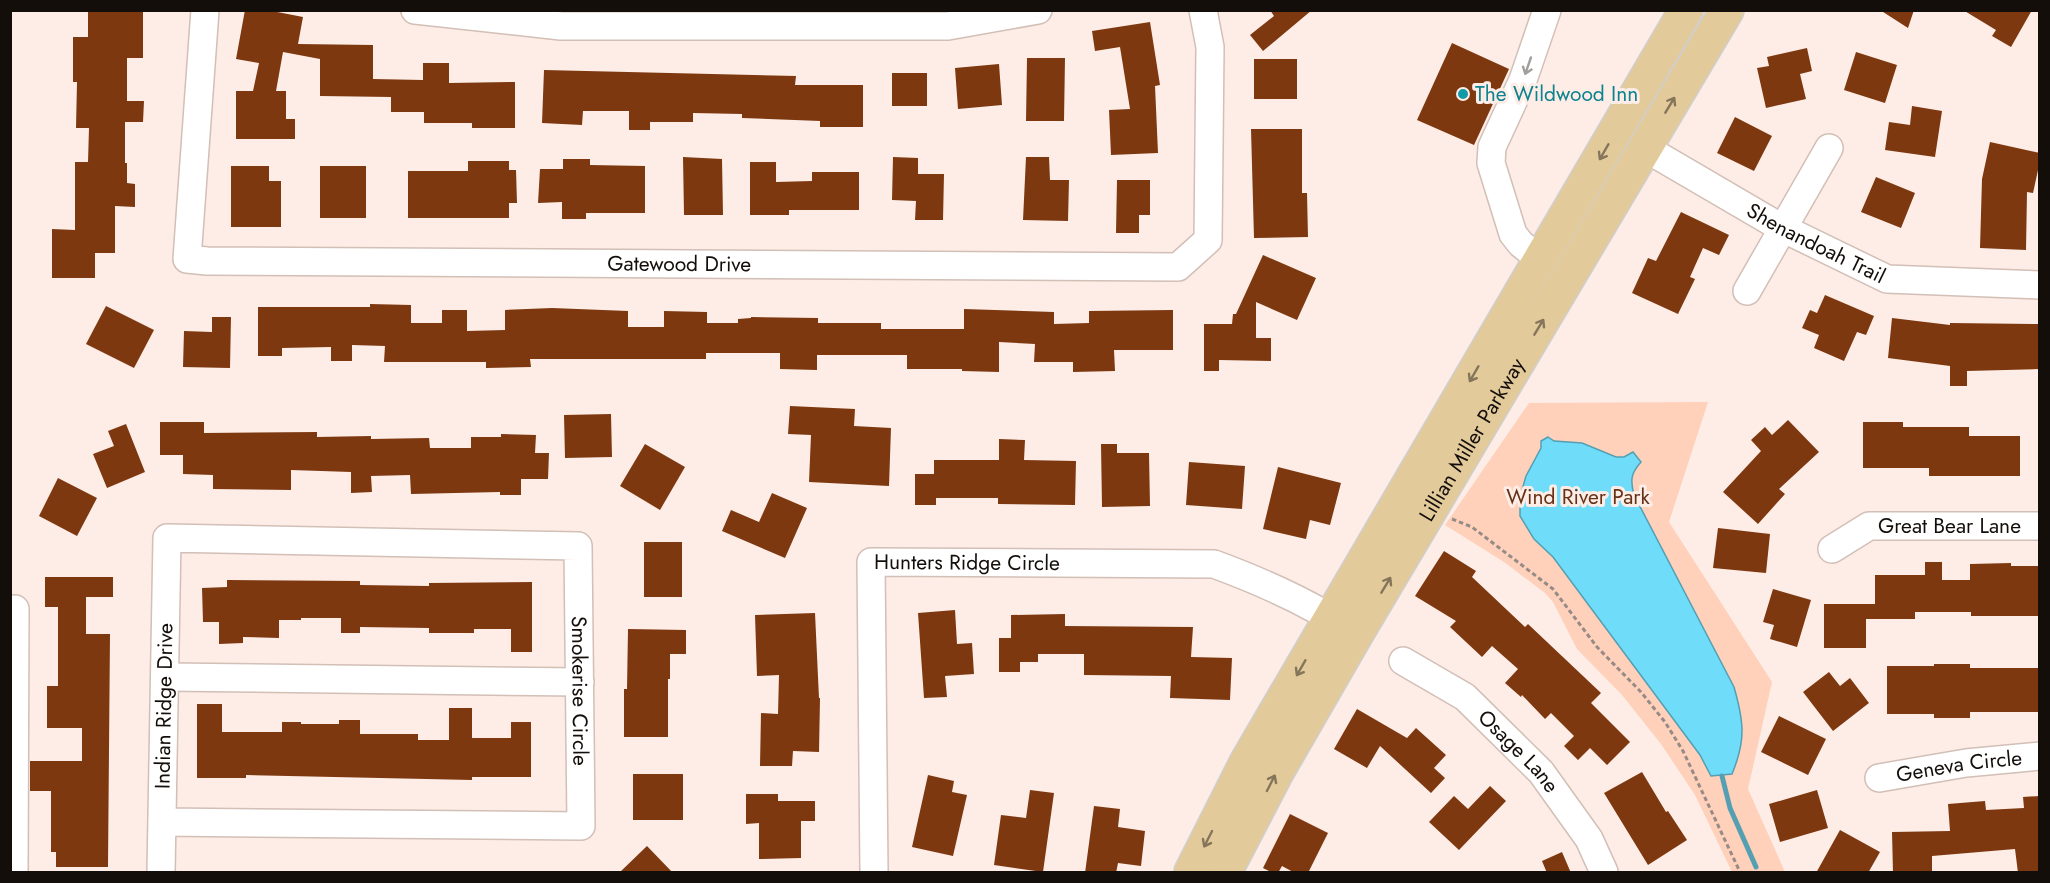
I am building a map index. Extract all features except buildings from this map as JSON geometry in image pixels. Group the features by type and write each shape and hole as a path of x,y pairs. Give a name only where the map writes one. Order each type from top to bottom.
{"main road":[{"name":"Lillian Miller Parkway","path":"1225,873 1277,772 1343,626 1540,260 1686,10"},
{"name":"Lillian Miller Parkway","path":"1191,873 1248,761 1343,626 1645,148 1727,10"}],"street":[{"name":"Gatewood Drive","path":"205,10 187,259 207,261 1178,267 1208,240 1210,47 1203,10"},
{"path":"415,10 561,26 948,26 1038,10"},
{"path":"1540,260 1513,234 1491,164 1491,155 1492,147 1523,80 1547,10"},
{"name":"Shenandoah Trail","path":"1645,148 1782,228 1887,279 2040,285"},
{"path":"1747,291 1829,148"},
{"name":"Great Bear Lane","path":"1832,549 1869,526 2040,526"},
{"name":"Indian Ridge Drive","path":"161,873 167,538"},
{"name":"Smokerise Circle","path":"162,822 581,826 578,546 167,538"},
{"name":"Hunters Ridge Circle","path":"874,873 871,562 1214,564 1256,580 1343,626"},
{"path":"14,873 15,609"},
{"name":"Osage Lane","path":"1404,661 1465,697 1541,772 1589,839 1604,873"},
{"path":"165,677 580,682"},
{"name":"Geneva Circle","path":"1879,778 1966,763 2040,756"}],"path":[{"path":"1445,517 1472,526 1553,589 1597,647 1641,693 1665,722 1683,751 1740,873"}],"green space":[{"name":"Wind River Park","path":"1708,402 1669,522 1772,682 1748,789 1785,872 1732,872 1695,795 1661,744 1622,695 1577,649 1553,602 1545,593 1504,562 1445,525 1529,403"}],"water":[{"path":"1548,437 1554,441 1582,443 1616,457 1624,457 1633,452 1641,462 1632,477 1634,495 1734,687 1742,731 1740,751 1732,774 1711,776 1700,755 1553,557 1534,539 1520,516 1520,497 1526,476 1541,448 1541,441"}],"waterway":[{"path":"1722,776 1730,808 1756,867"}],"place":[{"name":"The Wildwood Inn","path":"1463,94"}]}
